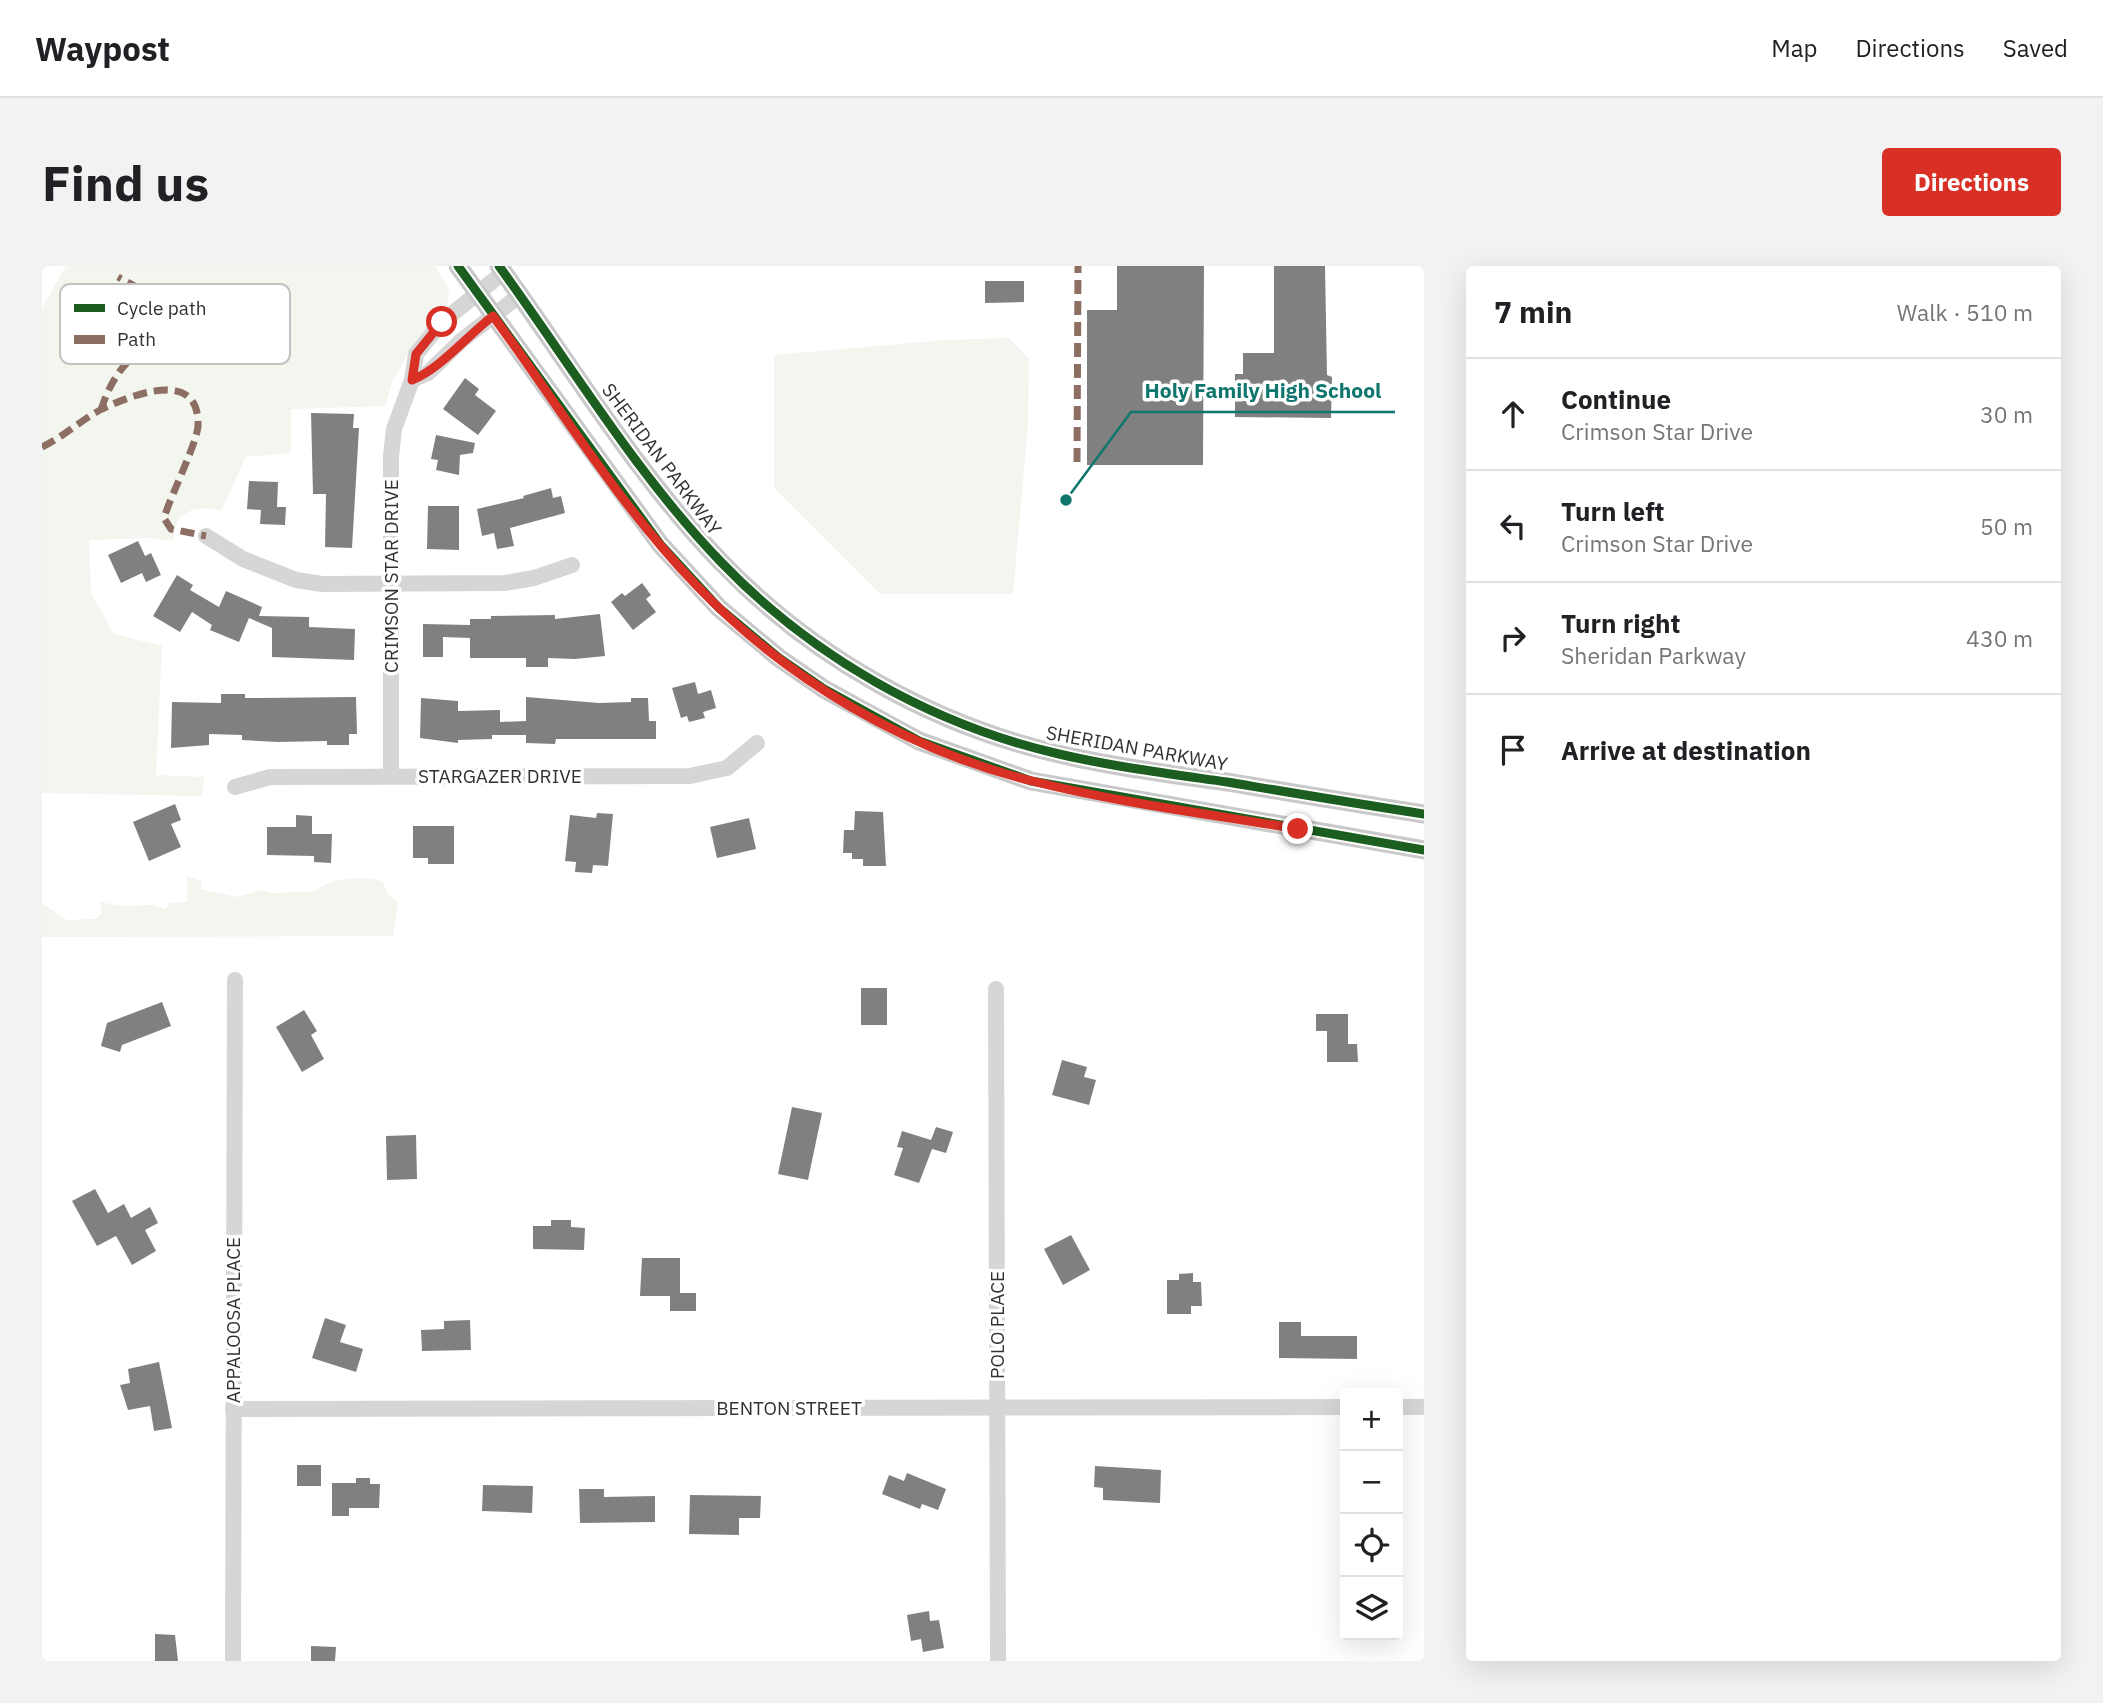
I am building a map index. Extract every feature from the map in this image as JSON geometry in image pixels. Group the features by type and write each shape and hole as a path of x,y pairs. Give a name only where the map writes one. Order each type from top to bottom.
{"main road":[{"path":"458,266 642,523 696,586 779,658 873,719 950,754 1031,781 1424,850"},
{"name":"SHERIDAN PARKWAY","path":"501,269 670,504 722,563 806,636 901,696 978,729 1058,754 1424,814"}],"street":[{"name":"CRIMSON STAR DRIVE","path":"391,776 391,456 394,429 412,380 416,354 442,322 501,269"},
{"path":"412,380 428,373 462,340 520,295"},
{"path":"206,536 243,559 296,580 322,584 505,583 534,578 572,565"},
{"name":"STARGAZER DRIVE","path":"235,787 270,777 690,776 727,768 758,743"},
{"name":"APPALOOSA PLACE","path":"233,1661 235,980"},
{"name":"POLO PLACE","path":"996,989 998,1661"},
{"name":"BENTON STREET","path":"233,1409 1340,1407"},
{"path":"1403,1407 1424,1407"}],"shaded area":[{"path":"66,266 435,266 449,289 447,305 409,352 393,380 385,406 291,409 291,453 246,457 221,511 203,509 187,512 177,523 174,541 149,538 89,540 91,593 114,634 162,646 156,775 204,777 202,796 42,793 42,308"},
{"path":"1009,338 1029,359 1028,423 1013,594 880,594 774,488 774,355 946,340"},
{"path":"187,876 202,882 201,889 236,897 261,890 269,893 313,892 320,887 347,879 383,882 388,894 398,902 393,936 42,937 42,903 67,920 95,919 102,913 100,902 120,906 153,905 165,909 170,903 187,902"}],"building":[{"path":"1117,266 1204,266 1203,465 1087,465 1087,310 1117,310"},
{"path":"1274,266 1325,266 1327,375 1332,377 1331,418 1235,417 1235,374 1243,374 1243,353 1274,353"},
{"path":"985,281 1024,281 1024,302 985,303"},
{"path":"465,378 479,389 475,395 496,411 478,435 443,409"},
{"path":"311,413 354,414 353,428 359,428 352,548 325,547 326,494 313,494"},
{"path":"436,435 475,443 473,453 460,455 459,475 436,470 438,460 431,459"},
{"path":"249,481 278,482 277,507 286,507 285,525 260,524 261,510 247,509"},
{"path":"551,488 553,498 561,496 565,513 510,528 514,546 497,549 494,533 482,536 477,509 524,498 523,496"},
{"path":"428,506 459,506 459,550 427,549"},
{"path":"138,541 145,556 151,553 161,575 146,582 142,573 121,583 108,555"},
{"path":"177,575 193,585 190,590 219,607 226,591 262,607 259,616 309,617 309,627 355,629 354,660 272,657 272,628 249,618 239,642 210,630 212,625 192,612 180,632 153,616"},
{"path":"642,583 651,595 646,599 656,612 633,630 611,602 622,593 625,596"},
{"path":"600,614 605,656 548,658 548,667 526,667 526,658 470,658 470,638 443,637 443,657 423,657 423,624 470,625 470,619 491,619 491,616 555,615 555,619"},
{"path":"695,682 698,694 711,690 716,708 703,712 705,718 689,722 687,716 681,718 672,688"},
{"path":"221,694 245,694 245,698 356,697 357,734 349,734 349,745 327,745 327,741 242,740 242,735 209,734 209,745 171,748 172,702 221,703"},
{"path":"526,697 599,703 631,702 631,698 648,698 649,721 656,721 656,739 556,739 555,744 526,743 526,735 492,735 492,739 458,740 458,743 420,738 421,698 458,701 458,711 500,710 500,722 526,721"},
{"path":"175,804 181,820 171,824 181,847 149,861 133,822"},
{"path":"855,811 883,812 886,866 863,866 863,859 852,859 852,853 843,853 844,830 854,830"},
{"path":"597,813 613,814 608,866 593,865 592,873 575,872 576,862 565,861 570,815 596,818"},
{"path":"296,815 312,816 312,834 332,834 331,863 314,862 314,856 267,855 267,827 296,827"},
{"path":"749,818 756,849 717,858 710,827"},
{"path":"413,826 454,826 454,864 428,864 428,858 413,858"},
{"path":"861,988 887,988 887,1025 861,1025"},
{"path":"162,1002 171,1026 122,1045 120,1052 101,1046 107,1023"},
{"path":"304,1010 317,1031 311,1035 324,1059 302,1072 276,1027"},
{"path":"1316,1014 1348,1014 1348,1044 1357,1044 1358,1062 1327,1062 1327,1031 1316,1031"},
{"path":"1062,1060 1087,1067 1084,1077 1096,1080 1089,1105 1052,1095"},
{"path":"792,1107 822,1113 808,1180 778,1174"},
{"path":"936,1127 953,1132 946,1153 932,1149 919,1183 894,1175 903,1148 897,1147 902,1131 931,1140"},
{"path":"416,1135 417,1179 387,1180 386,1136"},
{"path":"95,1189 108,1213 124,1204 131,1218 150,1207 158,1223 145,1230 156,1251 132,1265 116,1236 97,1246 72,1201"},
{"path":"551,1220 571,1220 571,1227 585,1228 584,1250 533,1249 533,1226 551,1226"},
{"path":"1071,1235 1090,1270 1063,1285 1044,1249"},
{"path":"642,1258 680,1258 680,1293 696,1293 696,1311 670,1311 670,1296 640,1296"},
{"path":"1193,1273 1193,1282 1201,1282 1202,1306 1191,1306 1191,1314 1167,1314 1167,1280 1179,1280 1179,1274"},
{"path":"325,1318 346,1325 340,1342 363,1349 356,1372 312,1358"},
{"path":"470,1320 471,1350 422,1351 421,1330 444,1329 444,1321"},
{"path":"1279,1322 1301,1322 1301,1336 1357,1336 1357,1359 1279,1358"},
{"path":"159,1362 172,1428 154,1431 150,1406 128,1410 120,1385 130,1383 128,1369"},
{"path":"297,1465 321,1465 321,1486 297,1486"},
{"path":"1095,1466 1161,1470 1160,1503 1103,1500 1103,1488 1094,1487"},
{"path":"907,1473 946,1489 938,1510 922,1504 920,1509 882,1494 889,1475 904,1481"},
{"path":"356,1478 370,1478 370,1484 380,1484 379,1508 349,1508 349,1516 332,1516 332,1483 356,1483"},
{"path":"483,1485 533,1486 532,1513 482,1511"},
{"path":"579,1489 604,1489 604,1497 655,1496 655,1522 580,1523"},
{"path":"690,1495 761,1496 760,1518 739,1518 739,1535 689,1534"},
{"path":"929,1611 930,1621 939,1620 944,1648 923,1652 921,1639 911,1641 907,1615"},
{"path":"155,1634 175,1635 178,1661 155,1661"},
{"path":"311,1646 336,1647 335,1661 311,1661"}],"marked path":[{"path":"1077,462 1078,266"},
{"path":"118,277 131,284"},
{"path":"101,410 114,379 125,364"},
{"path":"42,447 102,409 130,397 162,390 176,391 188,396 196,408 197,434 164,518 171,529 206,536"}],"cycle path":[{"path":"458,266 660,544 719,608 779,658 824,689 919,741 1031,781 1424,850"},
{"path":"499,266 632,456 690,528 756,596 794,628 876,682 965,725 1059,754 1424,814"}],"place":[{"name":"Holy Family High School","path":"1066,500"}],"route":[{"path":"442,322 416,354 412,380 428,373 462,340 493,316 642,523 696,586 779,658 873,719 950,754 1031,781 1298,829"}]}
